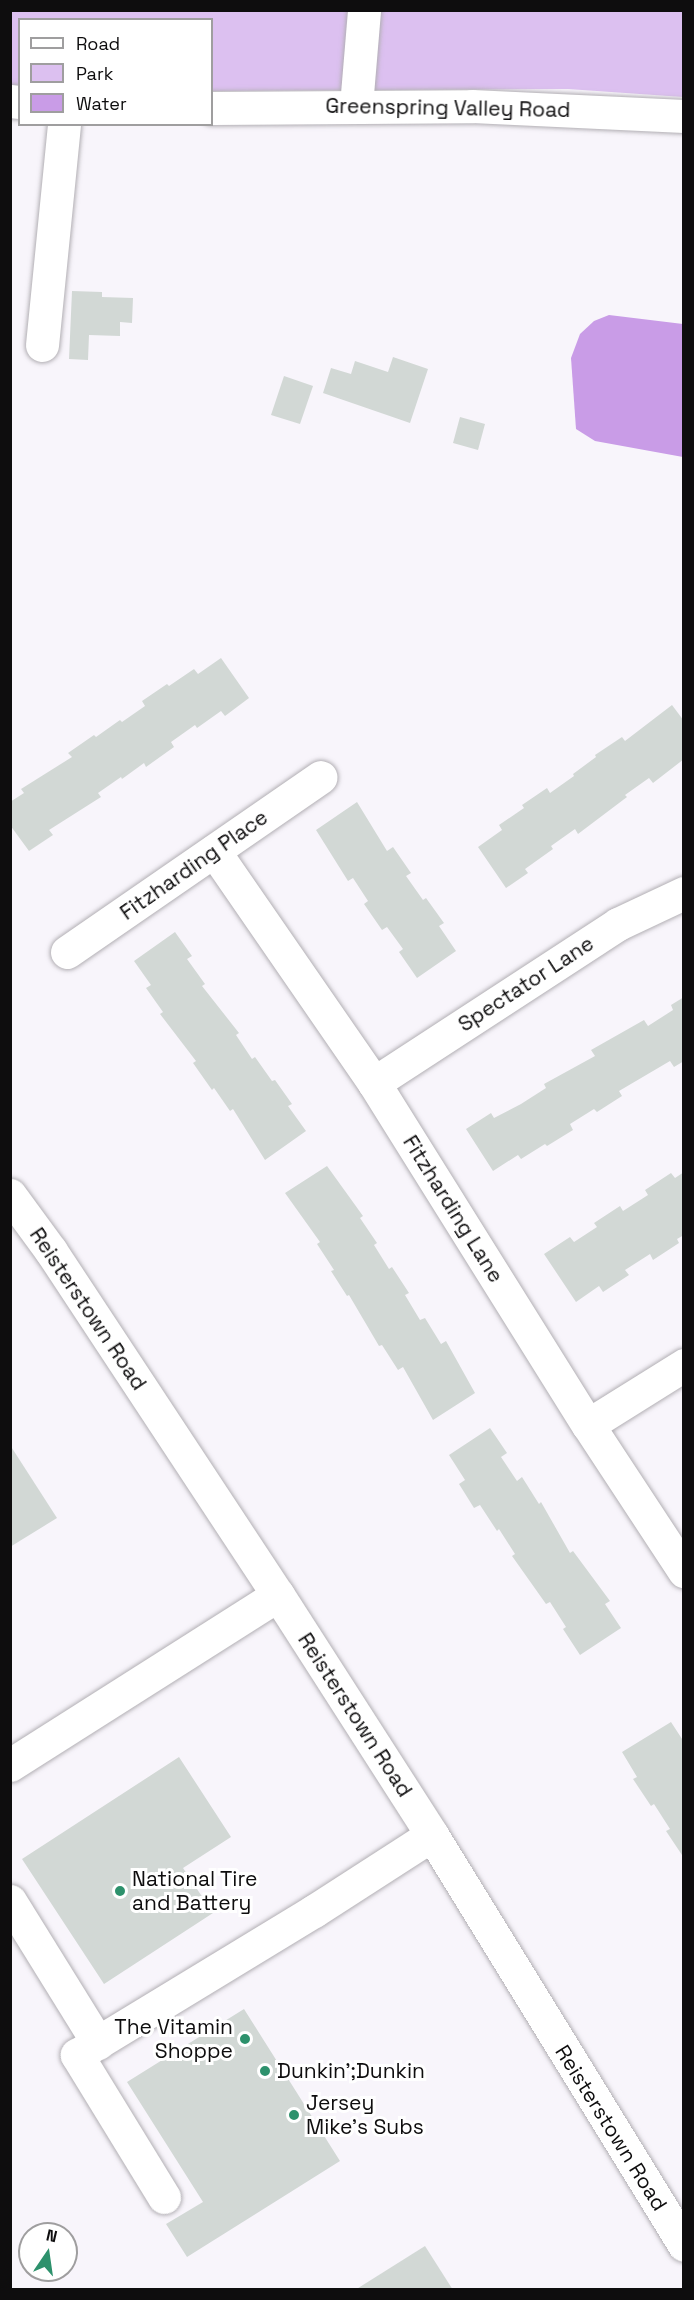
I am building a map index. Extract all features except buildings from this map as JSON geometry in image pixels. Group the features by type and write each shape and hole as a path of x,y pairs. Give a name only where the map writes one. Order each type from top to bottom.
{"main road":[{"path":"356,106 364,10"},
{"name":"Greenspring Valley Road","path":"213,108 356,106 573,109 684,116"},
{"path":"42,345 64,126"},
{"name":"Fitzharding Place","path":"67,952 321,777"},
{"name":"Fitzharding Lane","path":"214,851 374,1083 588,1425 684,1572"},
{"name":"Spectator Lane","path":"374,1083 618,924 684,892"},
{"name":"Reisterstown Road","path":"10,1195 51,1251 278,1595 432,1835 684,2245"},
{"path":"588,1425 684,1365"},
{"path":"10,1765 278,1595"},
{"path":"164,2197 76,2055 314,1911 432,1835"},
{"path":"10,1901 98,2043"}],"green space":[{"path":"11,11 683,11 683,97 568,89 213,91 213,18 18,18 18,85 11,85"}],"water":[{"path":"609,315 683,324 683,457 595,441 576,429 571,358 580,334 594,321"}],"place":[{"name":"National Tire and Battery","path":"120,1891"},
{"name":"The Vitamin Shoppe","path":"245,2039"},
{"name":"Dunkin';Dunkin","path":"265,2071"},
{"name":"Jersey Mike's Subs","path":"294,2115"}]}
